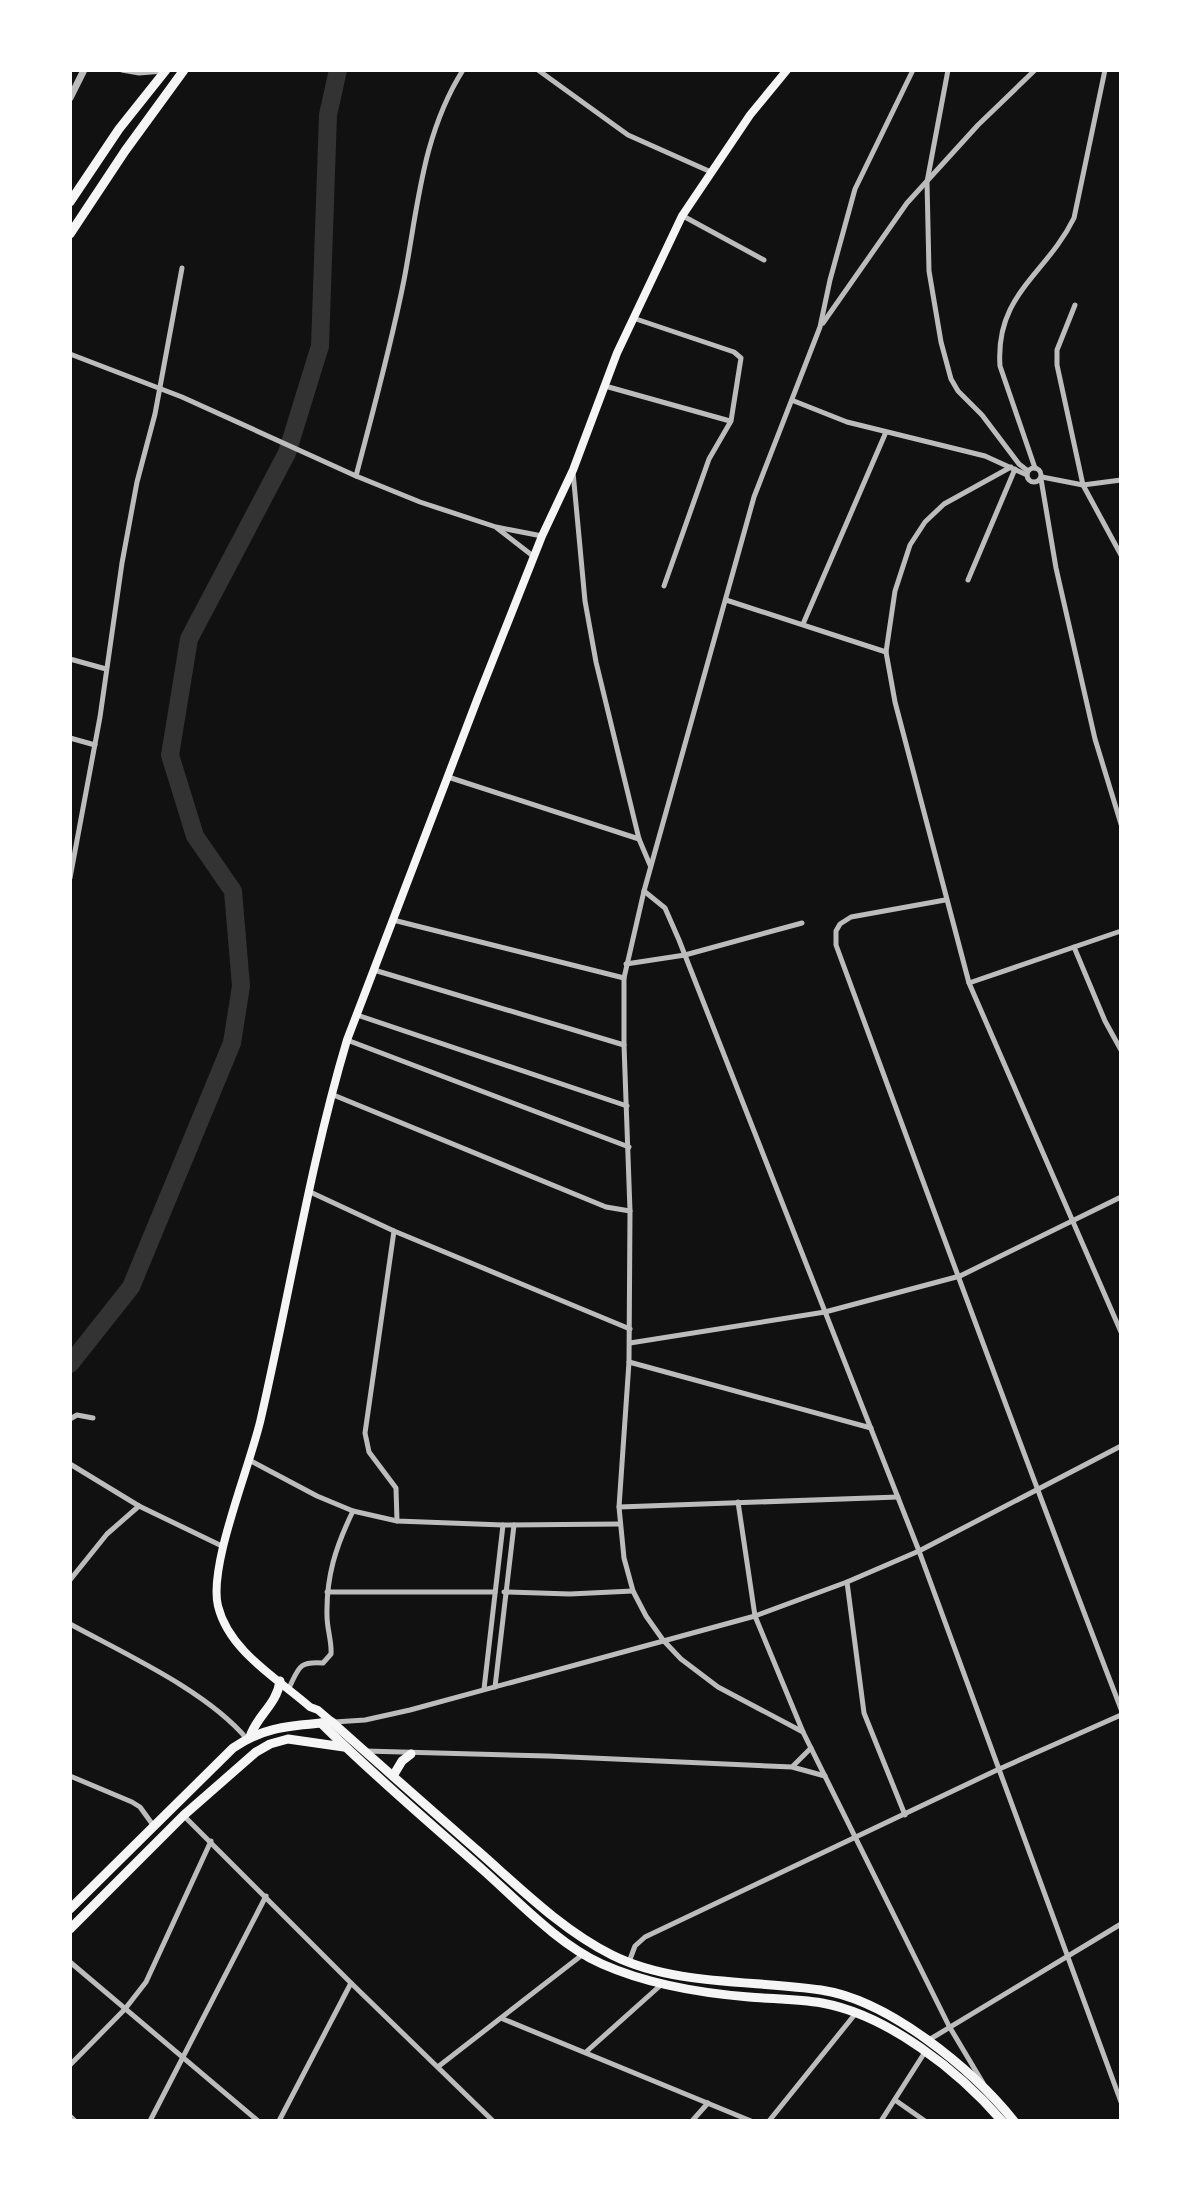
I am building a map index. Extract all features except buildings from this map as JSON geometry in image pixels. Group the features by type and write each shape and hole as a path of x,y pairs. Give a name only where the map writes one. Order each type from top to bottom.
{"main road":[{"path":"70,202 119,129 165,70"},
{"path":"70,234 184,70"},
{"path":"787,70 750,115 682,216 633,318 573,470 542,536 347,1040 330,1094 251,1461 224,1547 216,1591 223,1619 236,1642 310,1707 346,1748 583,1954 622,1972 663,1983 747,1997 820,2003 856,2012 925,2052 979,2095 1002,2121"},
{"path":"248,1738 277,1696 280,1681"},
{"path":"310,1707 332,1722 550,1914 593,1944 629,1963 648,1969 843,1995 880,2011 927,2041 985,2087 1014,2121"},
{"path":"70,1909 233,1748 248,1738 290,1725 332,1722"},
{"path":"70,1929 184,1815 239,1765 270,1744 299,1740 364,1751"},
{"path":"393,1776 402,1761 411,1754"}],"street":[{"path":"70,98 84,70"},
{"path":"122,70 139,73 165,70"},
{"path":"356,476 404,279 420,180 434,129 449,92 463,70"},
{"path":"538,70 628,135 711,172"},
{"path":"803,1732 718,1687 681,1659 663,1640 633,1591 619,1524 630,1343 624,978 644,891 754,497 794,401 820,327 855,189 913,70"},
{"path":"948,70 927,182 929,271 941,342 951,379 966,402 982,415 1014,458 1030,471"},
{"path":"820,327 907,203 988,114 1035,70"},
{"path":"1105,70 1074,218 1065,237 1011,303 999,351 1000,366 1032,483 1041,478 1083,485 1121,480"},
{"path":"682,216 764,260"},
{"path":"70,878 95,745 137,482 160,388 182,268"},
{"path":"1075,305 1057,350 1057,365 1083,485 1121,555"},
{"path":"633,318 740,355 741,362 731,421 709,459 664,586"},
{"path":"70,354 160,388 420,502 496,527 542,536"},
{"path":"604,386 731,421"},
{"path":"794,401 847,422 985,456 1013,468 1041,472 1056,568 1095,739 1121,824"},
{"path":"803,624 886,432"},
{"path":"968,580 1013,468"},
{"path":"1013,468 944,504 925,522 910,545 895,591 886,652 895,702 969,983 1121,1332"},
{"path":"573,470 585,601 596,662 639,839 651,866"},
{"path":"496,527 534,557"},
{"path":"726,600 886,652"},
{"path":"70,659 106,669"},
{"path":"70,738 95,745"},
{"path":"448,777 639,839"},
{"path":"644,891 665,908 685,955 919,1551 1121,2102"},
{"path":"629,1963 635,1946 645,1937 1121,1712 835,940 837,927 847,919 945,900"},
{"path":"393,920 624,978"},
{"path":"626,964 685,955 802,923"},
{"path":"969,983 1121,931"},
{"path":"1074,947 1105,1021 1121,1050"},
{"path":"374,970 624,1045"},
{"path":"357,1015 627,1106"},
{"path":"347,1040 629,1147"},
{"path":"330,1094 606,1207 630,1211"},
{"path":"308,1191 394,1231 630,1329"},
{"path":"630,1343 825,1312 960,1276 1121,1197"},
{"path":"394,1231 365,1433 369,1452 396,1488 397,1521"},
{"path":"629,1362 871,1428"},
{"path":"70,1419 77,1415 93,1418"},
{"path":"332,1722 365,1720 399,1712 755,1616 919,1551 1121,1446"},
{"path":"251,1461 353,1511 397,1521 503,1525 619,1524"},
{"path":"70,1464 139,1506 224,1547"},
{"path":"619,1507 898,1497"},
{"path":"738,1502 755,1616 803,1732 949,2026 985,2087"},
{"path":"70,1580 107,1534 139,1506"},
{"path":"289,1688 300,1666 307,1662 323,1663 331,1654 327,1592 335,1551 353,1511"},
{"path":"484,1689 503,1525"},
{"path":"495,1687 514,1525"},
{"path":"847,1582 864,1713 905,1815"},
{"path":"504,1592 570,1594 633,1591"},
{"path":"327,1592 495,1592"},
{"path":"70,1624 166,1677 234,1723 248,1738"},
{"path":"792,1767 811,1747"},
{"path":"364,1751 792,1767 825,1776"},
{"path":"70,1776 132,1802 140,1807 153,1825"},
{"path":"184,1815 493,2121"},
{"path":"70,2065 137,1995 153,1968 211,1841"},
{"path":"150,2121 266,1896"},
{"path":"927,2041 1121,1924"},
{"path":"439,2066 583,1954"},
{"path":"70,1962 258,2121"},
{"path":"279,2121 351,1983"},
{"path":"586,2052 663,1983"},
{"path":"769,2121 856,2012"},
{"path":"503,2019 751,2121"},
{"path":"881,2121 925,2052"},
{"path":"895,2100 925,2121"},
{"path":"692,2121 708,2103"},
{"path":"70,2116 75,2121"}],"waterway":[{"path":"70,1364 131,1287 232,1043 241,986 233,891 195,836 170,755 189,639 287,453 320,346 328,115 338,70"}]}
